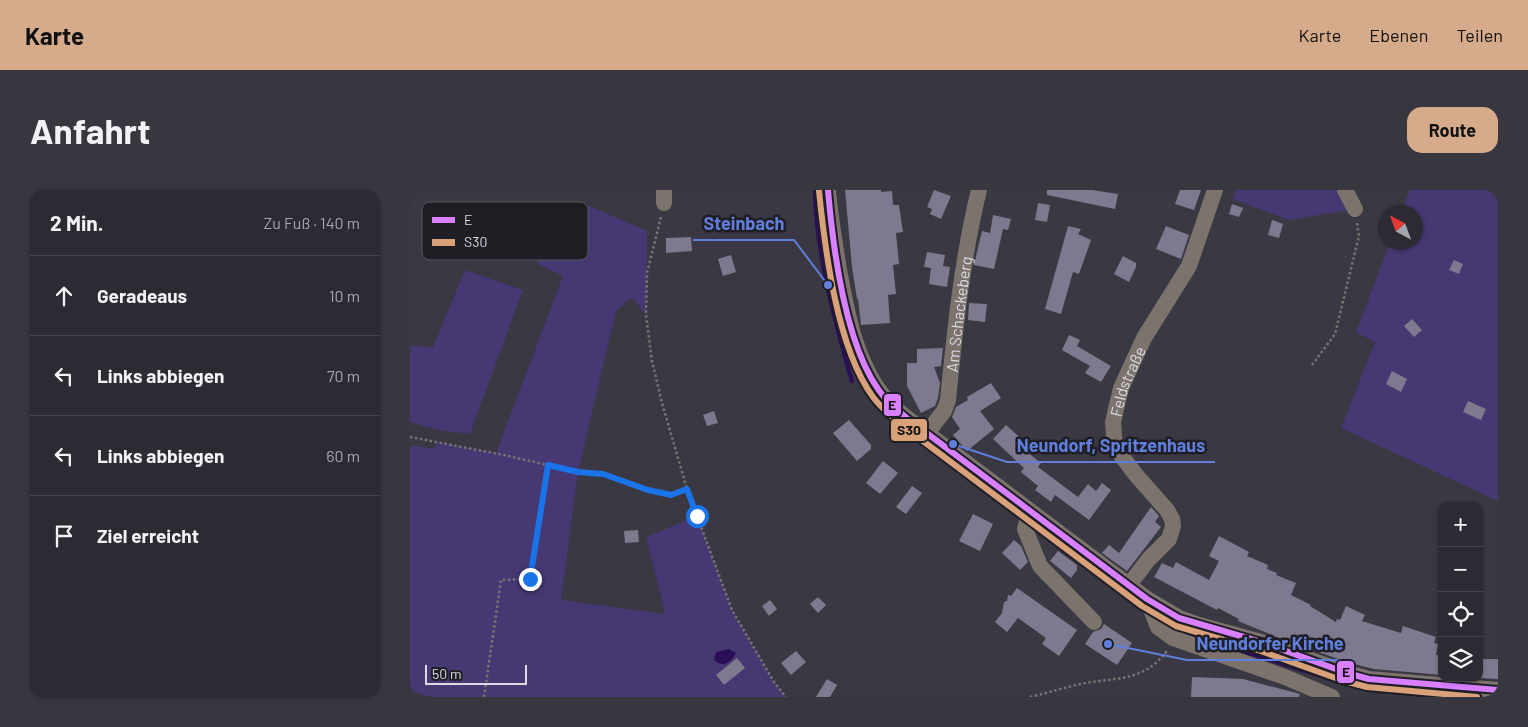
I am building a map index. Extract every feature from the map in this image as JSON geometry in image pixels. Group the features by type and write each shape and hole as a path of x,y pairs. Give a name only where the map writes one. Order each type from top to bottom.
{"street":[{"path":"828,190 838,260 855,346 876,388 887,401 927,433 1147,599 1161,608 1199,626 1261,642 1369,679 1498,690"},
{"name":"Am Schackeberg","path":"927,433 944,411 948,400 959,288 979,190"},
{"name":"Feldstraße","path":"1129,585 1148,560 1169,540 1172,519 1167,510 1136,475 1115,447 1113,422 1121,388 1144,338 1189,266 1215,190"},
{"path":"1345,190 1355,209"},
{"path":"1030,511 1025,529 1040,566 1094,622"},
{"path":"1147,599 1158,627 1173,638 1285,677 1332,697"}],"path":[{"path":"664,197 647,273 646,315 652,361 662,403 687,489 732,610 774,682 786,697"},
{"path":"1312,365 1335,334 1359,236 1355,209"},
{"path":"410,437 578,472 603,474 648,490 671,495 687,489"},
{"path":"484,697 501,580 530,579 548,465"},
{"path":"1030,697 1081,684 1107,682 1141,674 1160,661 1172,644 1173,638"}],"shaded area":[{"path":"1236,190 1345,190 1355,209 1289,220 1233,199"},
{"path":"1410,190 1498,190 1498,501 1341,428 1375,342 1356,332 1387,250 1423,250 1423,205 1404,205"},
{"path":"588,205 647,231 646,315 632,297 616,311 578,472 561,600 665,614 646,537 697,516 732,610 774,682 786,697 432,697 410,691 410,445 434,449 437,442 496,453 563,276 537,264 539,260 588,260"},
{"path":"465,270 523,290 470,434 438,430 410,422 410,346 433,347"},
{"path":"729,649 736,653 729,662 721,664 714,660 716,652"}],"building":[{"path":"845,190 892,191 893,205 899,205 903,232 896,233 899,264 893,265 896,294 888,295 890,323 861,325 852,267"},
{"path":"934,190 951,196 941,219 930,214 932,209 927,207"},
{"path":"1047,190 1092,190 1118,194 1115,209 1047,195"},
{"path":"1180,190 1201,190 1194,210 1175,204"},
{"path":"1038,203 1050,205 1047,222 1035,220"},
{"path":"1232,204 1243,208 1239,217 1229,214"},
{"path":"993,215 1011,219 1008,230 1003,229 994,269 974,265 982,231 990,233"},
{"path":"1272,220 1283,224 1279,238 1268,235"},
{"path":"1068,226 1081,229 1078,234 1091,240 1079,274 1073,272 1061,314 1045,309"},
{"path":"1166,226 1189,235 1181,259 1156,249"},
{"path":"691,237 692,251 666,253 666,238"},
{"path":"927,252 945,255 943,266 950,267 947,287 929,284 931,268 924,267"},
{"path":"731,255 736,272 723,276 718,259"},
{"path":"1123,256 1136,263 1129,282 1114,274"},
{"path":"1454,260 1463,264 1459,274 1449,270"},
{"path":"969,303 987,304 985,322 968,320"},
{"path":"1412,319 1422,330 1414,337 1404,326"},
{"path":"1069,335 1080,340 1077,346 1111,366 1101,382 1085,373 1090,366 1062,350"},
{"path":"943,348 941,366 934,367 940,383 938,398 935,406 921,413 907,386 907,363 917,363 917,349"},
{"path":"1392,371 1407,379 1401,392 1386,384"},
{"path":"991,383 1001,398 980,411 994,429 967,451 953,435 960,429 952,417 956,407 968,400 967,397"},
{"path":"1468,401 1486,409 1481,420 1463,412"},
{"path":"714,411 718,423 707,426 703,415"},
{"path":"849,420 871,445 871,449 857,461 833,433"},
{"path":"1006,425 1026,443 1022,448 1041,463 1038,467 1078,497 1088,484 1096,491 1102,483 1111,490 1089,520 1055,495 1051,502 1035,490 1038,486 1021,472 1024,468 993,439"},
{"path":"883,461 898,473 880,494 866,483"},
{"path":"912,486 922,493 906,514 896,507"},
{"path":"1151,507 1159,516 1155,522 1161,527 1127,571 1102,553 1109,545 1119,553"},
{"path":"973,514 993,524 980,551 959,541"},
{"path":"638,530 639,542 625,543 624,531"},
{"path":"1219,536 1249,552 1247,556 1268,565 1267,569 1277,573 1276,575 1296,583 1291,595 1311,605 1336,622 1337,619 1340,620 1346,606 1365,615 1362,621 1401,633 1403,626 1436,637 1434,643 1438,644 1436,655 1438,655 1438,675 1374,669 1350,663 1284,640 1238,621 1239,619 1218,608 1217,610 1154,577 1162,563 1173,568 1176,562 1209,580 1219,561 1209,556"},
{"path":"1014,540 1021,546 1028,562 1020,570 1002,553"},
{"path":"1058,551 1077,565 1077,570 1071,578 1050,561"},
{"path":"1017,588 1077,630 1059,656 1042,644 1046,638 1018,618 1007,632 995,622 1002,613 1004,602 1007,601 1008,595 1011,596"},
{"path":"818,597 826,605 818,613 810,604"},
{"path":"770,600 777,609 769,616 762,606"},
{"path":"1104,624 1132,643 1117,665 1085,644 1093,632 1101,629"},
{"path":"796,651 806,662 791,675 781,663"},
{"path":"737,658 745,668 724,685 716,675"},
{"path":"1483,659 1498,659 1498,679 1483,678"},
{"path":"1192,677 1243,679 1300,694 1299,697 1191,697"},
{"path":"827,679 837,685 830,697 816,697"}],"waterway":[{"path":"815,190 816,214 823,262 833,311 852,381"},
{"path":"1186,633 1347,684 1372,690 1452,697"}],"transit line":[{"name":"E","path":"828,190 837,266 849,321 867,369 881,393 908,419 1147,599 1179,618 1261,642 1369,679 1498,690"},
{"name":"S30","path":"819,191 829,269 850,352 873,397 883,409 903,426 1142,606 1176,626 1258,650 1344,681 1367,687 1477,697"}],"place":[{"name":"Steinbach","path":"828,285"},
{"name":"Neundorf, Spritzenhaus","path":"953,444"},
{"name":"Neundorfer Kirche","path":"1108,644"}],"route":[{"path":"530,579 548,465 578,472 603,474 648,490 671,495 687,489 697,516"}]}
